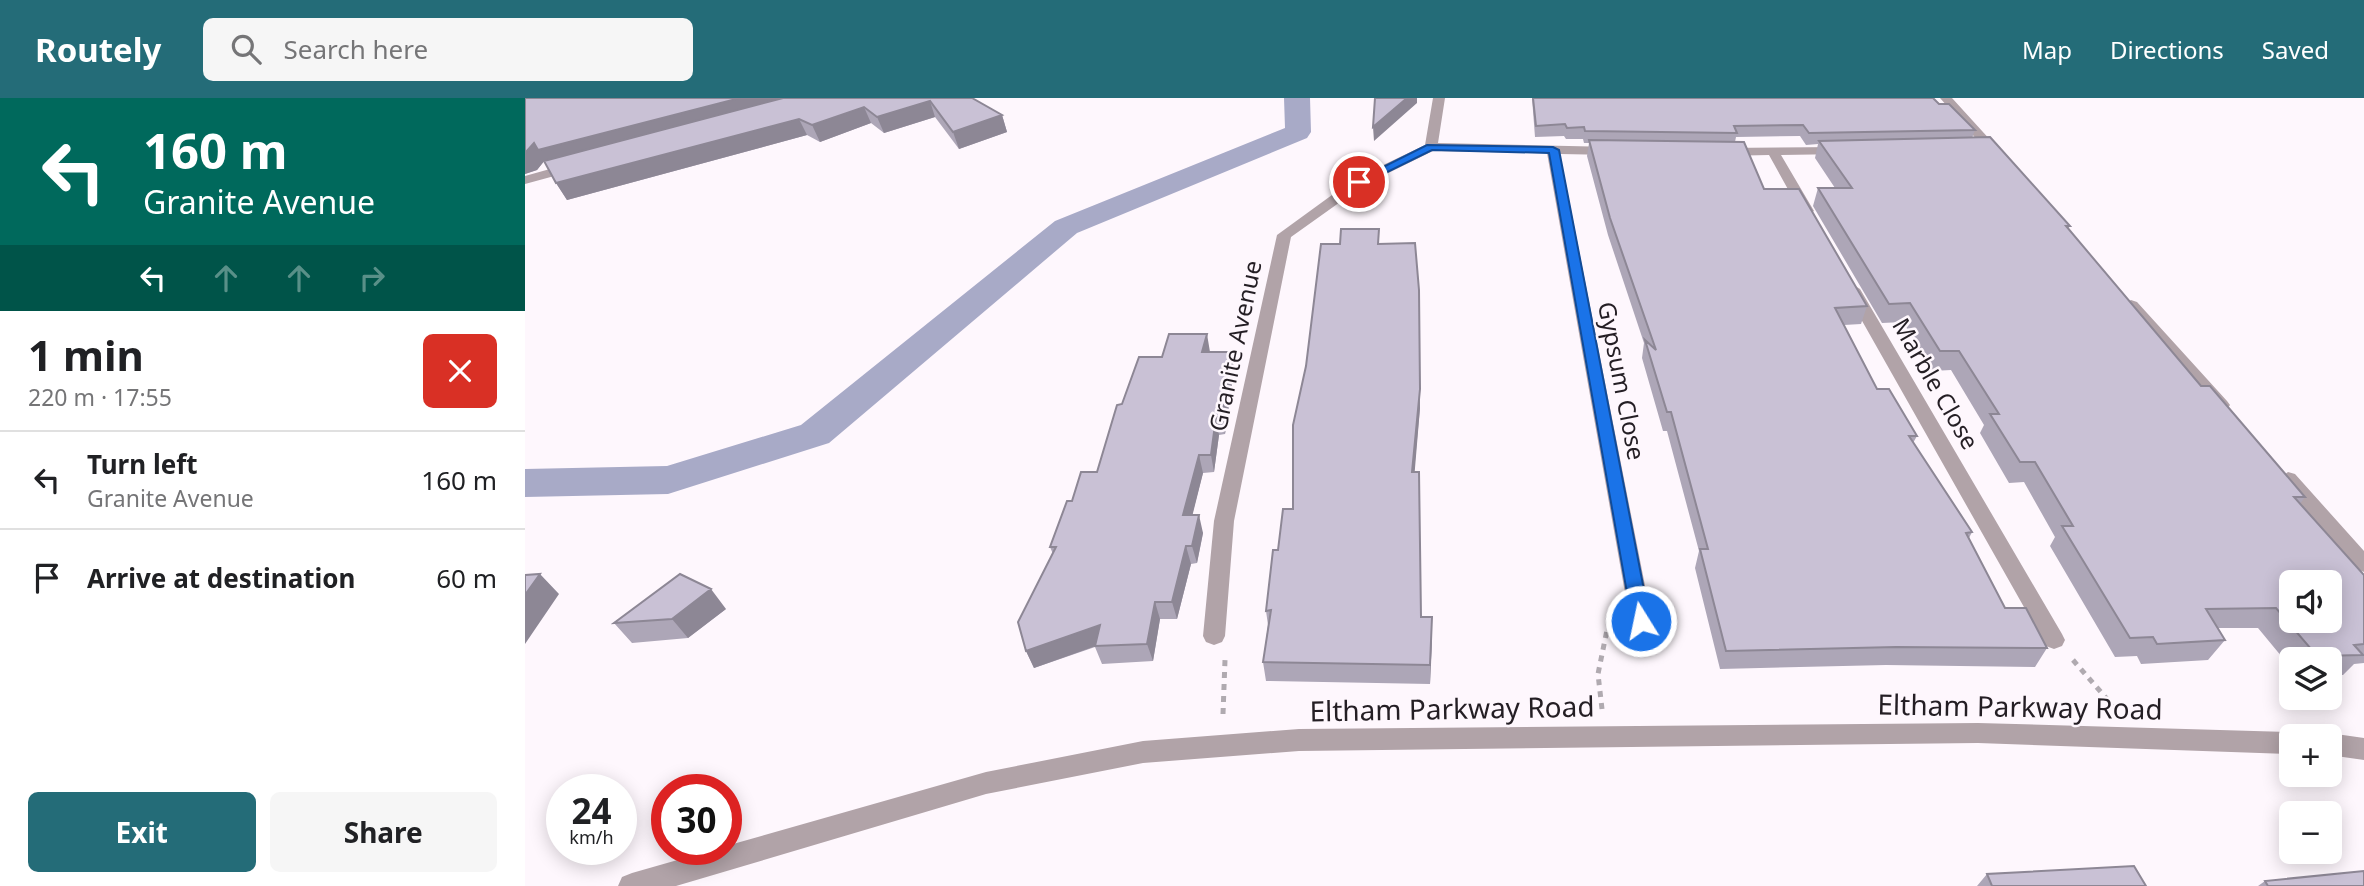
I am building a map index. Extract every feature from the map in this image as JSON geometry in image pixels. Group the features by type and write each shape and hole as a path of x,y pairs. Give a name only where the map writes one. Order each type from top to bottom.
{"street":[{"path":"1431,147 1439,98"},
{"path":"1946,98 1985,149 2010,169"},
{"name":"Granite Avenue","path":"1214,636 1224,521 1284,235 1359,182 1431,147 1622,151"},
{"name":"Gypsum Close","path":"1553,150 1641,621"},
{"path":"1705,152 1855,151"},
{"path":"1773,152 1814,224"},
{"path":"525,180 592,161"},
{"name":"Marble Close","path":"1842,271 2054,640"},
{"path":"2122,294 2234,418"},
{"path":"2280,470 2364,564"},
{"name":"Eltham Parkway Road","path":"632,886 986,783 1143,752 1299,740 1977,733 2279,743"},
{"path":"2342,746 2364,749"}],"path":[{"path":"1605,737 1598,674 1607,630 1619,620 1641,621"},
{"path":"1214,636 1226,662 1221,747"},
{"path":"2054,640 2141,738"}],"building":[{"path":"525,98 740,98 538,150 534,143 525,153"},
{"path":"783,98 972,98 1002,115 953,132 930,101 877,117 864,107 812,125 799,119 556,183 544,161"},
{"path":"1375,98 1407,98 1373,127"},
{"path":"1533,98 1933,98 1939,104 1949,104 1975,130 1809,133 1803,125 1734,126 1737,133 1585,131 1584,127 1567,128 1565,124 1536,126"},
{"path":"1990,137 2070,226 2066,226 2201,386 2210,386 2305,497 2294,497 2364,575 2364,644 2354,645 2363,655 2342,655 2342,647 2309,647 2297,633 2342,633 2342,570 2279,570 2279,612 2276,608 2206,609 2225,640 2157,644 2153,637 2130,638 2062,526 2073,526 2035,462 2020,462 1990,414 1999,414 1959,351 1940,351 1910,303 1889,304 1818,188 1852,188 1819,141"},
{"path":"1589,140 1744,142 1764,189 1799,189 1867,306 1835,308 1877,389 1889,389 1917,436 1909,436 1972,532 1966,533 2005,608 2026,608 2047,648 1896,647 1726,651 1700,549 1708,549 1671,412 1667,412 1645,340 1656,350 1610,218"},
{"path":"1341,229 1379,229 1378,244 1415,243 1419,290 1420,389 1412,472 1419,472 1421,617 1432,617 1430,665 1263,662 1271,610 1266,611 1273,550 1278,550 1283,509 1293,509 1293,425 1306,366 1321,244 1340,244"},
{"path":"1169,334 1207,334 1202,352 1231,352 1222,417 1216,417 1211,455 1199,455 1183,515 1199,515 1192,546 1186,546 1172,602 1155,602 1147,644 1095,646 1100,625 1026,651 1018,622 1056,547 1050,547 1067,501 1072,501 1081,472 1097,472 1117,405 1122,404 1139,357 1162,357"},
{"path":"540,574 525,595 525,575"},
{"path":"680,574 711,589 672,619 614,623"},
{"path":"2134,866 2146,886 1992,886 1987,874"},
{"path":"2364,871 2364,886 2268,886 2265,881"}],"waterway":[{"path":"525,483 668,480 815,434 1066,227 1298,132 1297,98"}],"route":[{"path":"1359,182 1431,147 1553,150 1641,621"}]}
